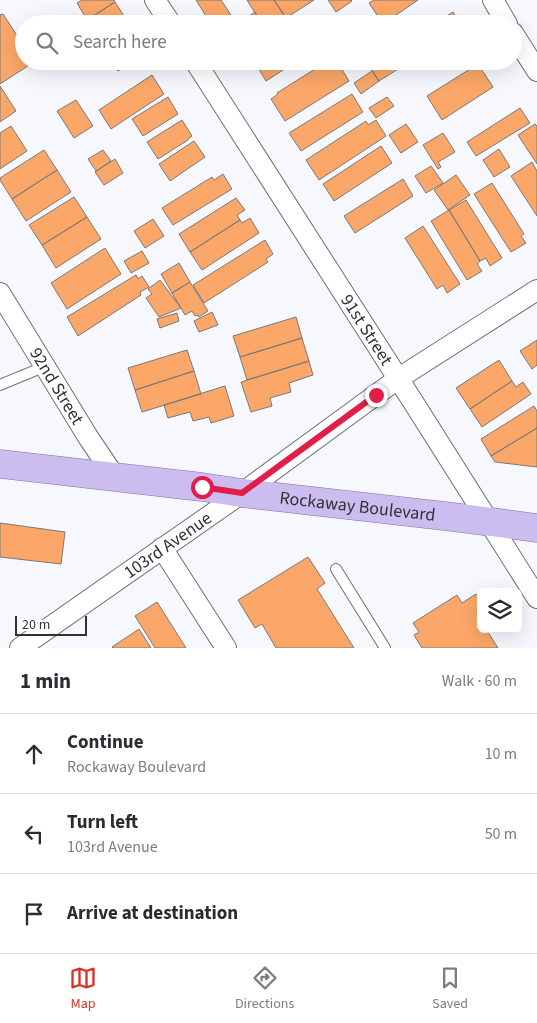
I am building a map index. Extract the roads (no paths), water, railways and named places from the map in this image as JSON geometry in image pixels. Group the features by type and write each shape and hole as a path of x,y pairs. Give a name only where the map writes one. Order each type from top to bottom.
{"main road":[{"name":"Rockaway Boulevard","path":"0,464 537,528"}],"street":[{"path":"155,0 165,15"},
{"path":"492,0 502,15"},
{"path":"522,47 537,71"},
{"name":"91st Street","path":"201,70 537,598"},
{"name":"103rd Avenue","path":"20,648 242,493 398,378 537,290"},
{"name":"92nd Street","path":"0,293 115,478"},
{"path":"162,548 226,648"}],"lane":[{"path":"0,385 46,366"},
{"path":"336,569 385,648"}]}
